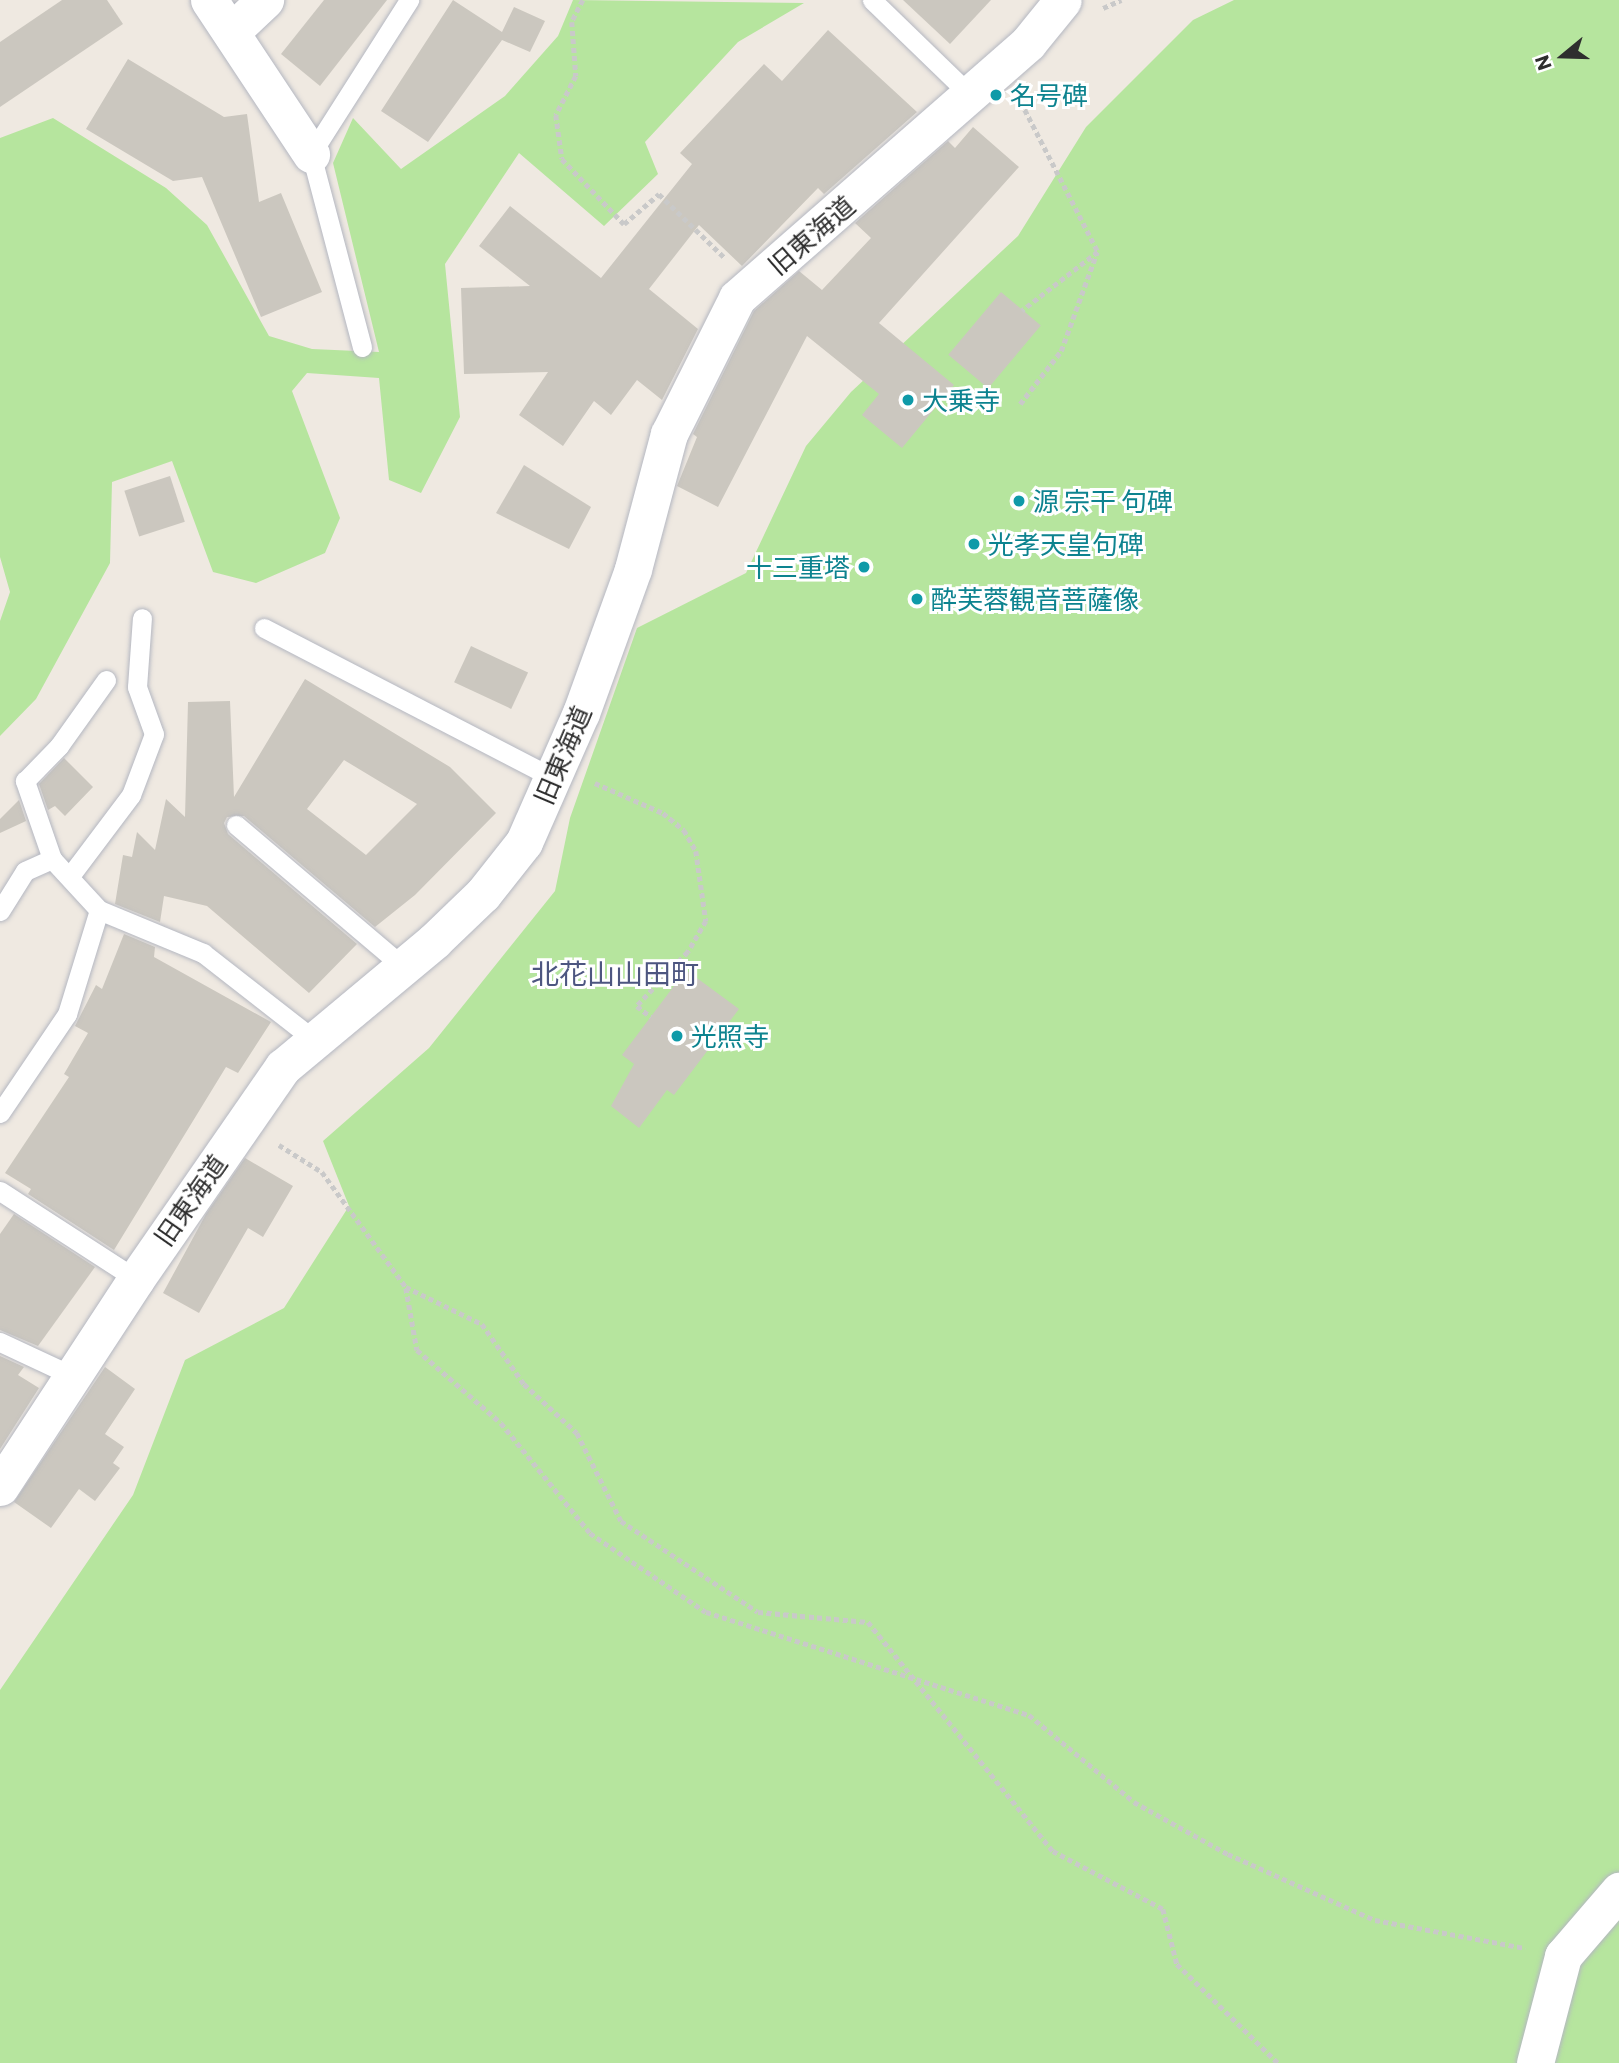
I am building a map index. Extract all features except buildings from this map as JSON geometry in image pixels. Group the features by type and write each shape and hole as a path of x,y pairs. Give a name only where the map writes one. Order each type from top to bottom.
{"street":[{"path":"209,0 312,155"},
{"path":"231,32 265,0"},
{"name":"旧東海道","path":"0,1487 75,1377 136,1279 283,1067 401,964 434,941 483,894 524,842 555,772 633,569 669,434 737,298 1028,43 1063,0"},
{"path":"1535,2063 1563,1956 1619,1891"}],"lane":[{"path":"362,347 312,155 409,0"},
{"path":"872,0 982,84"},
{"path":"70,876 131,795 154,734 136,687 142,618"},
{"path":"264,628 555,772"},
{"path":"106,680 59,746 25,781 52,859 99,910 202,953 313,1039"},
{"path":"236,825 401,964"},
{"path":"0,911 25,871 52,859"},
{"path":"0,1113 67,1014 99,910"},
{"path":"0,1191 136,1279"},
{"path":"0,1342 75,1377"}],"path":[{"path":"583,0 572,22 576,76 556,115 562,159 624,224 659,194 752,285"},
{"path":"982,84 1029,111 1098,251 1061,351 1020,404"},
{"path":"1022,311 1098,251"},
{"path":"555,772 663,813 684,830 696,851 706,921 688,951 636,1006 651,1017"},
{"path":"243,1124 323,1171 406,1287 417,1350 501,1423 590,1533 706,1612 1029,1715 1134,1802 1228,1854 1376,1920 1563,1956"},
{"path":"406,1287 482,1324 524,1384 577,1433 621,1521 758,1612 868,1622 1053,1851 1163,1909 1177,1964 1278,2063"}],"green space":[{"path":"573,0 804,3 738,42 645,142 658,174 604,226 519,153 445,264 460,417 421,493 389,480 379,378 307,373 292,391 340,518 325,553 256,583 213,572 172,461 112,482 110,563 36,699 0,736 0,621 10,592 0,557 0,138 53,118 166,188 207,225 269,336 312,349 379,352 333,163 353,118 401,169 505,96 558,36"},
{"path":"1234,0 1619,0 1619,2063 0,2063 0,1690 133,1495 185,1360 284,1308 349,1206 323,1141 429,1048 555,891 570,818 637,628 746,573 806,446 851,392 1018,236 1086,127 1193,20"}],"place":[{"name":"名号碑","path":"996,95"},
{"name":"大乗寺","path":"908,400"},
{"name":"源 宗干 句碑","path":"1019,501"},
{"name":"光孝天皇句碑","path":"974,544"},
{"name":"十三重塔","path":"864,567"},
{"name":"酔芙蓉観音菩薩像","path":"917,599"},
{"name":"光照寺","path":"677,1036"}],"district":[{"name":"北花山山田町","path":"615,973"}]}
